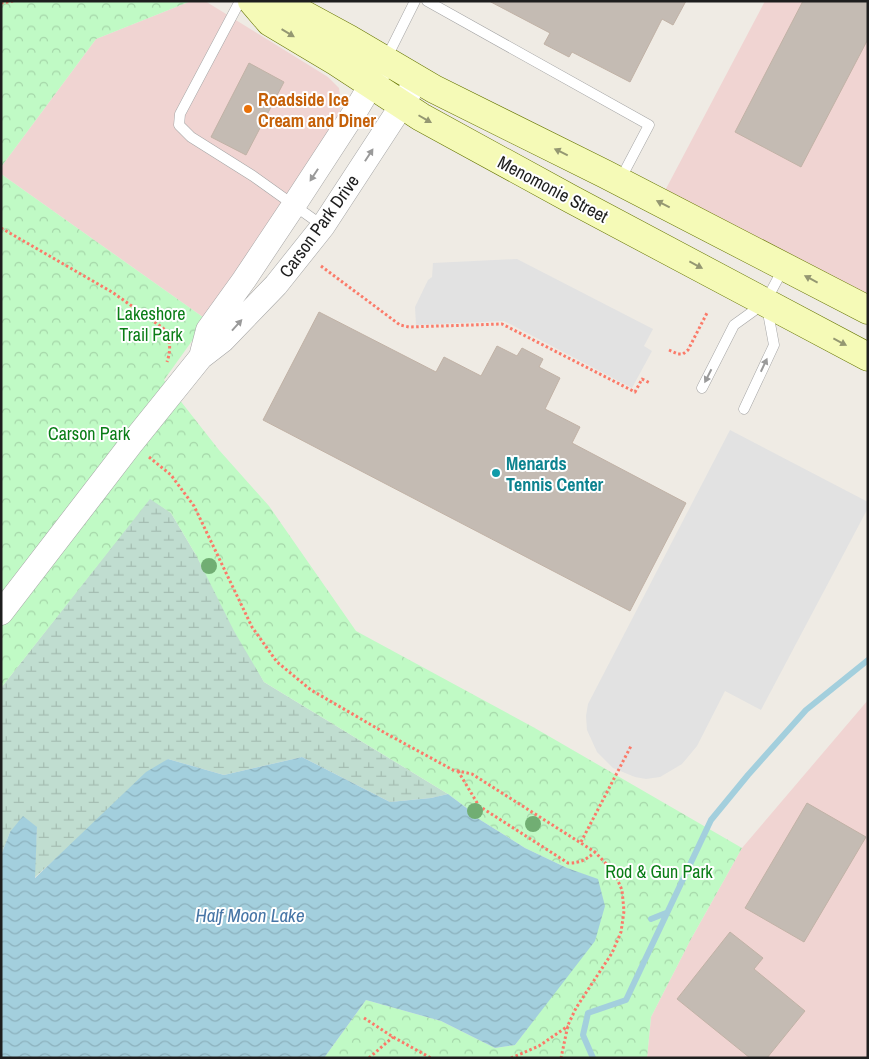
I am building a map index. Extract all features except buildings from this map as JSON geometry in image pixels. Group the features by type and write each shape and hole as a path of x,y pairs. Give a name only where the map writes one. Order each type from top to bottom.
{"main road":[{"name":"Menomonie Street","path":"252,1 270,22 372,84 421,117 571,200 868,357"},
{"name":"Menomonie Street","path":"279,1 386,60 434,89 868,310"}],"street":[{"name":"Carson Park Drive","path":"201,357 208,330 294,205 386,60"},
{"name":"Carson Park Drive","path":"1,613 131,444 201,357 223,340 276,285 323,226 417,79"}],"lane":[{"path":"240,1 180,114 178,125 191,137 323,226"},
{"path":"386,60 415,1"},
{"path":"427,1 650,125 619,182"},
{"path":"702,388 734,325 766,302 784,266"},
{"path":"744,409 774,346 766,302"}],"path":[{"path":"1,3 13,1"},
{"path":"1,228 112,292 163,328 167,333 170,346 167,363"},
{"path":"320,266 400,325 408,327 502,324 634,392 642,379 650,383"},
{"path":"669,350 683,354 688,350 707,313"},
{"path":"144,453 171,475 194,506 252,627 277,662 311,690 453,770 472,774 581,842 595,852 614,872 622,890 624,911 621,932 612,953 576,1008 568,1025 561,1058"},
{"path":"581,842 631,746"},
{"path":"458,770 479,806 568,863 587,860 595,852"},
{"path":"364,1018 393,1038 431,1058"},
{"path":"512,1058 538,1046 568,1025"},
{"path":"369,1058 393,1038"}],"shaded area":[{"path":"191,1 205,1 328,77 339,88 341,102 340,114 207,320 1,174 1,167 96,39"},
{"path":"765,1 868,1 868,310 659,202"},
{"path":"517,259 653,329 644,346 652,351 632,388 504,321 416,325 415,307 428,280 432,277 433,263"},
{"path":"730,430 868,502 868,508 761,710 725,691 697,746 682,764 660,777 646,779 635,777 613,768 597,752 587,730 586,716 588,704"},
{"path":"868,700 868,1058 647,1058 651,1017 691,939 742,848"}],"green space":[{"path":"1,1 191,1 96,39 1,167"},
{"name":"Carson Park","path":"1,174 207,320 164,380 219,450 269,506 356,631 533,727 742,848 691,939 651,1017 647,1058 324,1058 366,1000 441,1021 495,1048 515,1045 539,1013 598,880 525,848 474,816 448,794 264,682 234,631 196,555 171,513 150,499 1,688"},
{"path":"150,498 171,513 196,555 264,682 448,794 431,798 390,802 302,757 224,775 168,759 34,878 37,827 10,832 1,855 1,688"}],"water":[{"name":"Half Moon Lake","path":"302,757 390,802 431,798 448,794 474,816 525,848 567,868 598,879 605,906 595,941 515,1045 495,1048 441,1021 366,1000 324,1058 1,1058 1,855 10,832 23,816 37,827 35,878 146,772 168,759 224,775"}],"waterway":[{"path":"593,1058 583,1035 588,1013 626,1000 711,820 806,710 868,660"},
{"path":"651,919 666,913"}],"place":[{"name":"Roadside Ice Cream and Diner","path":"248,109"},
{"name":"Menards Tennis Center","path":"496,473"}],"park label":[{"name":"Lakeshore Trail Park","path":"151,323"},
{"name":"Rod & Gun Park","path":"659,871"}]}
